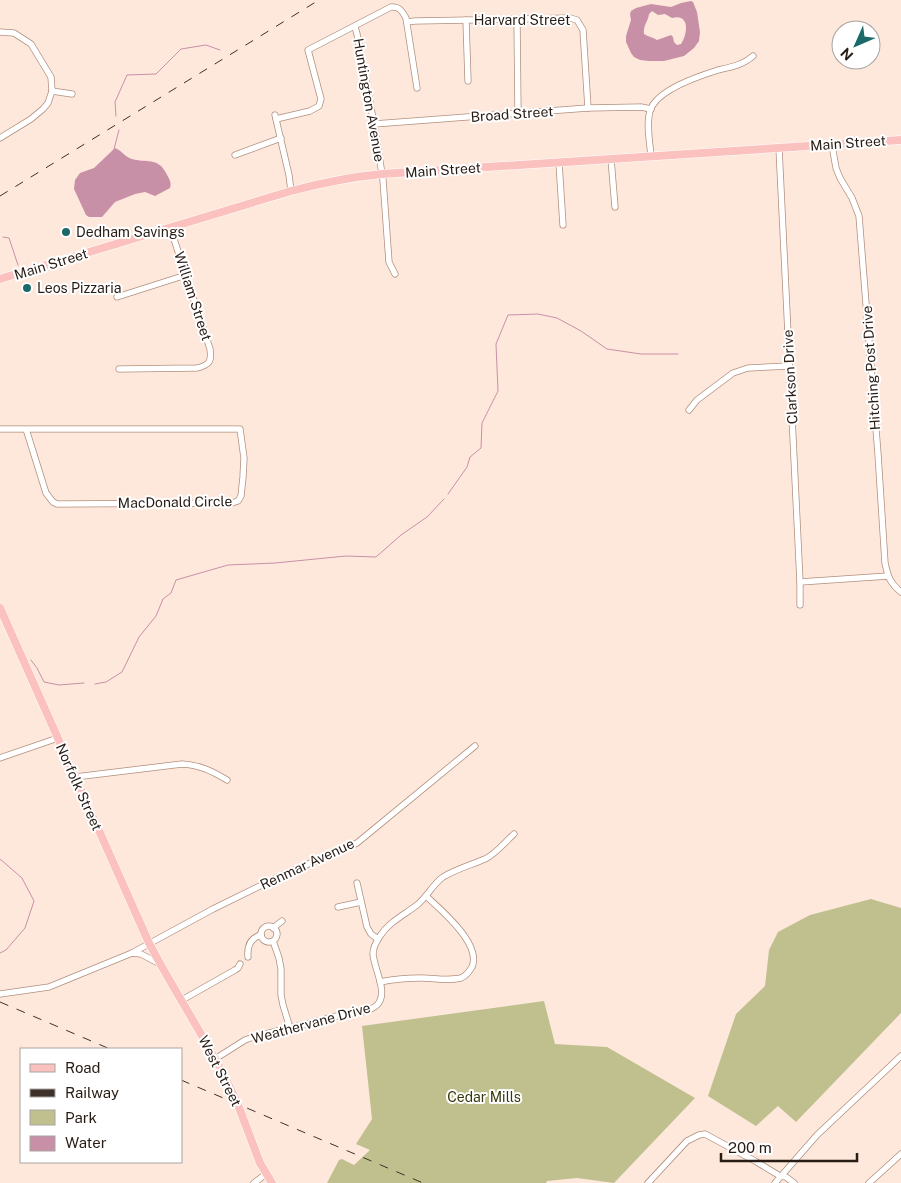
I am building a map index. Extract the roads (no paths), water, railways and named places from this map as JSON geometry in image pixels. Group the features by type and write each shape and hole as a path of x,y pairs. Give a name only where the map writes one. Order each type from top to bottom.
{"main road":[{"name":"Main Street","path":"0,279 291,191 337,180 382,174 901,140"},
{"name":"Norfolk Street","path":"0,608 160,964"},
{"name":"West Street","path":"160,964 182,1000 235,1098 254,1149 272,1183"}],"street":[{"path":"291,191 276,117 310,112 319,106 321,99 308,50 388,9 397,7 403,12 407,22 417,88"},
{"name":"Harvard Street","path":"407,22 570,18 577,20 583,30 588,108"},
{"path":"518,19 518,113"},
{"path":"466,20 468,81"},
{"name":"Huntington Avenue","path":"355,27 374,124 382,174 390,262 395,274"},
{"path":"0,32 14,33 31,44 51,77 52,91 48,103 40,112 0,138"},
{"path":"651,157 649,122 654,103 681,85 704,74 745,63 753,56"},
{"path":"52,91 72,94"},
{"name":"Broad Street","path":"374,124 588,108 640,106 651,109"},
{"path":"235,155 281,138"},
{"name":"Hitching Post Drive","path":"832,144 836,168 859,216 885,563 888,576"},
{"name":"Clarkson Drive","path":"779,148 800,606"},
{"path":"611,160 615,207"},
{"path":"559,163 563,225"},
{"name":"William Street","path":"119,369 193,368 208,364 210,349 170,227"},
{"path":"117,297 186,275"},
{"path":"689,410 697,400 733,373 748,368 789,366"},
{"name":"MacDonald Circle","path":"0,429 240,429 244,458 241,496 238,501 232,503 57,504 46,493 26,430"},
{"path":"800,582 888,576 901,592"},
{"path":"0,758 58,738"},
{"name":"Renmar Avenue","path":"149,943 218,906 278,877 357,843 475,746"},
{"path":"75,777 193,764 227,780"},
{"path":"357,882 367,927 371,934 378,939 383,931 418,904 441,878 455,870 487,858 514,834"},
{"path":"380,982 396,979 460,978 470,971 473,964 473,954 460,928 426,896"},
{"path":"338,907 361,902"},
{"path":"274,928 282,921"},
{"path":"261,935 264,928 269,926 274,928"},
{"path":"261,935 266,941 270,942 275,939 274,928"},
{"path":"248,957 250,942 256,936 261,935"},
{"name":"Weathervane Drive","path":"215,1059 245,1040 256,1036 366,1011 374,1007 382,998 373,953 378,939"},
{"path":"273,940 281,969 281,996 290,1028"},
{"path":"0,994 49,987 132,953 149,943"},
{"path":"132,953 141,954 160,964"},
{"path":"182,1000 235,970 240,964"},
{"path":"775,1183 817,1135 901,1056"},
{"path":"648,1183 687,1141 703,1134 794,1183"},
{"path":"869,1183 901,1154"},
{"path":"254,1183 266,1174"}],"water":[{"path":"693,2 697,12 700,32 699,41 694,48 684,56 664,61 640,60 634,57 626,42 631,11 651,4 671,7 681,3","holes":["652,11 658,15 665,14 685,21 686,30 681,44 677,45 671,35 657,40 644,34 649,14"]},
{"path":"115,148 132,159 159,165 163,168 169,179 170,188 155,196 145,192 135,194 115,202 102,217 89,217 86,215 74,189 75,180 80,173 94,168"}],"waterway":[{"path":"116,116 115,102 127,75 156,74 181,49 206,45 220,50"},
{"path":"114,149 119,130"},
{"path":"3,237 9,238 18,265"},
{"path":"448,494 467,467 470,457 481,448 482,423 498,391 496,344 508,315 538,314 557,318 581,331 607,349 641,354 678,354"},
{"path":"95,684 106,682 122,672 139,637 156,616 163,599 171,593 176,580 228,565 275,563 346,556 376,557 401,535 427,517 444,499"},
{"path":"31,660 44,682 59,685 84,683"},
{"path":"0,859 22,878 34,901 25,928 6,950 0,953"}],"railway":[{"path":"0,196 319,0"},
{"path":"0,1002 108,1048"},
{"path":"182,1080 423,1183"}],"place":[{"name":"Dedham Savings","path":"66,232"},
{"name":"Leos Pizzaria","path":"27,288"}],"park label":[{"name":"Cedar Mills","path":"484,1097"}]}
